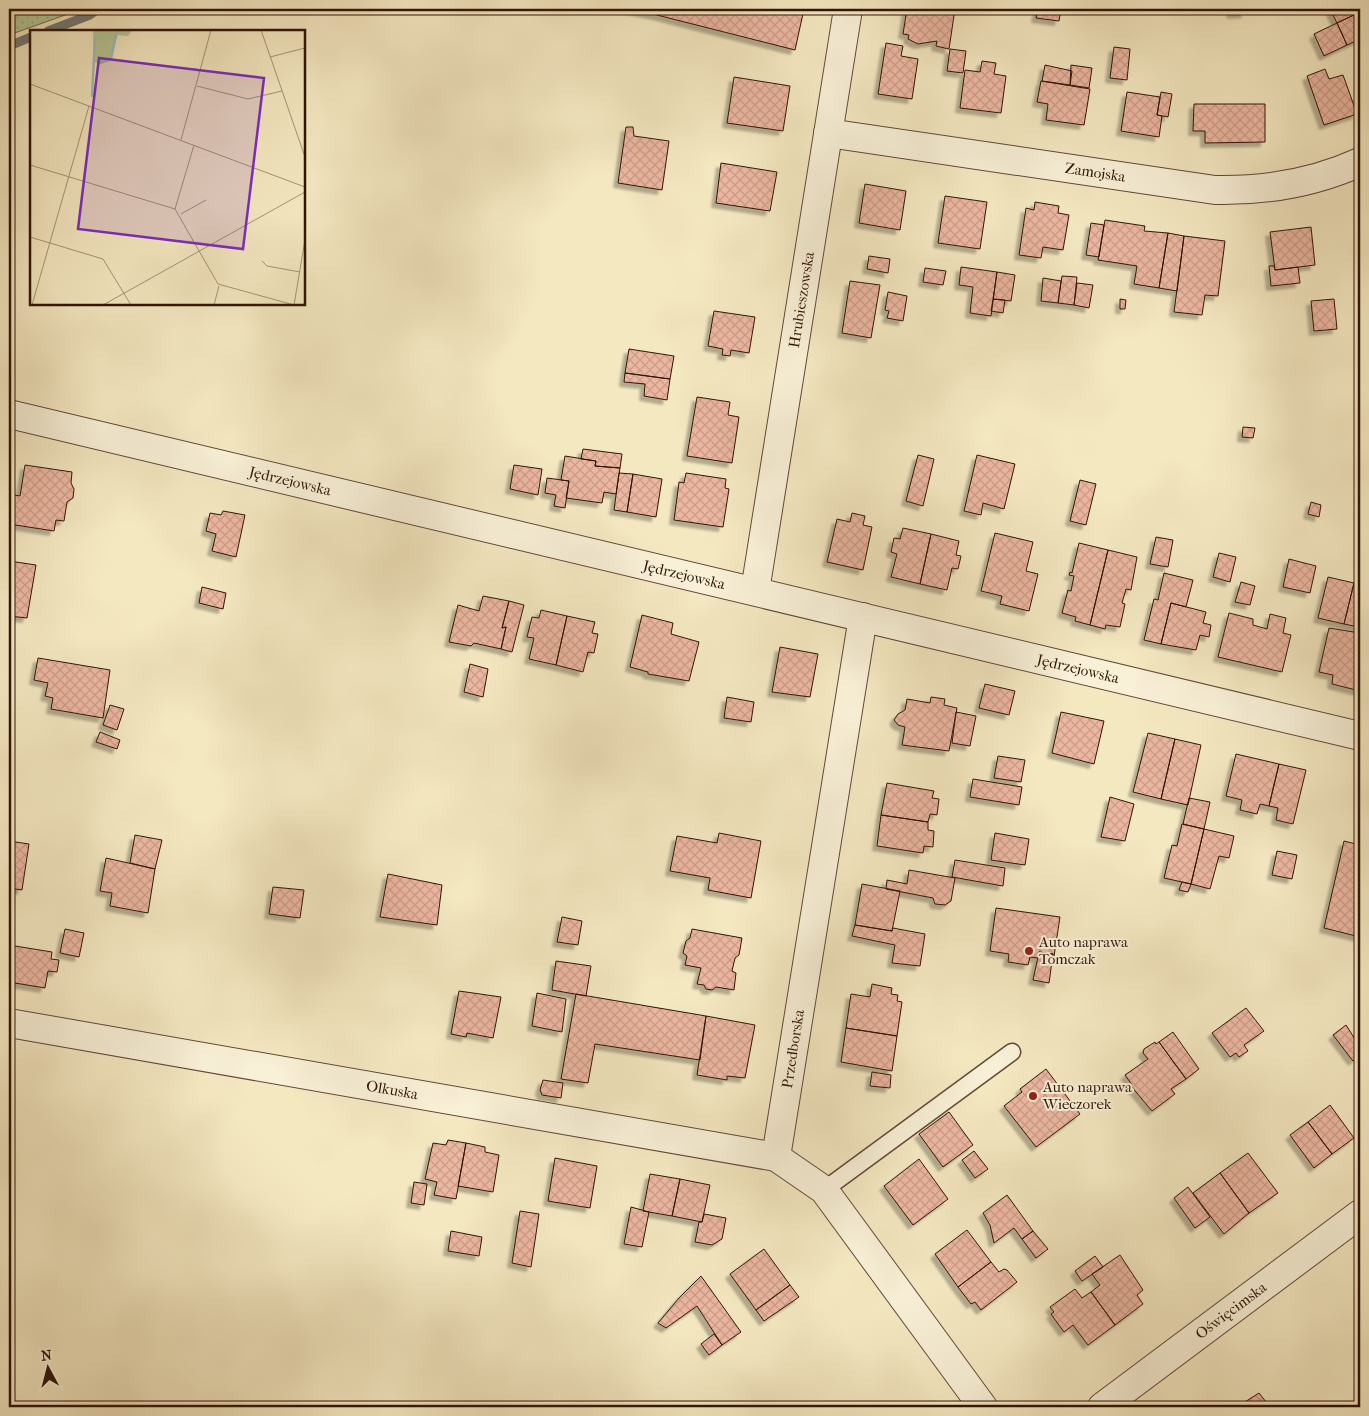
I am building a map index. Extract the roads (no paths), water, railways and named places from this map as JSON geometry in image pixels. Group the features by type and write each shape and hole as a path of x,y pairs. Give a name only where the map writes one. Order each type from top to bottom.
{"street":[{"name":"Hrubieszowska","path":"755,591 804,272 848,9"},
{"name":"Zamojska","path":"828,133 1215,190 1254,189 1310,180 1360,162"},
{"name":"Jędrzejowska","path":"9,414 863,616 1360,736"},
{"name":"Przedborska","path":"776,1157 863,616"},
{"name":"Olkuska","path":"9,1023 776,1157"},
{"path":"776,1157 824,1190 983,1407"},
{"name":"Oświęcimska","path":"1102,1407 1360,1214"}],"lane":[{"path":"824,1190 1012,1052"}],"waterway":[{"path":"51,30 90,15 98,9"},
{"path":"9,46 30,37"}],"place":[{"name":"Auto naprawa Tomczak","path":"1029,951"},
{"name":"Auto naprawa Wieczorek","path":"1033,1096"}]}
